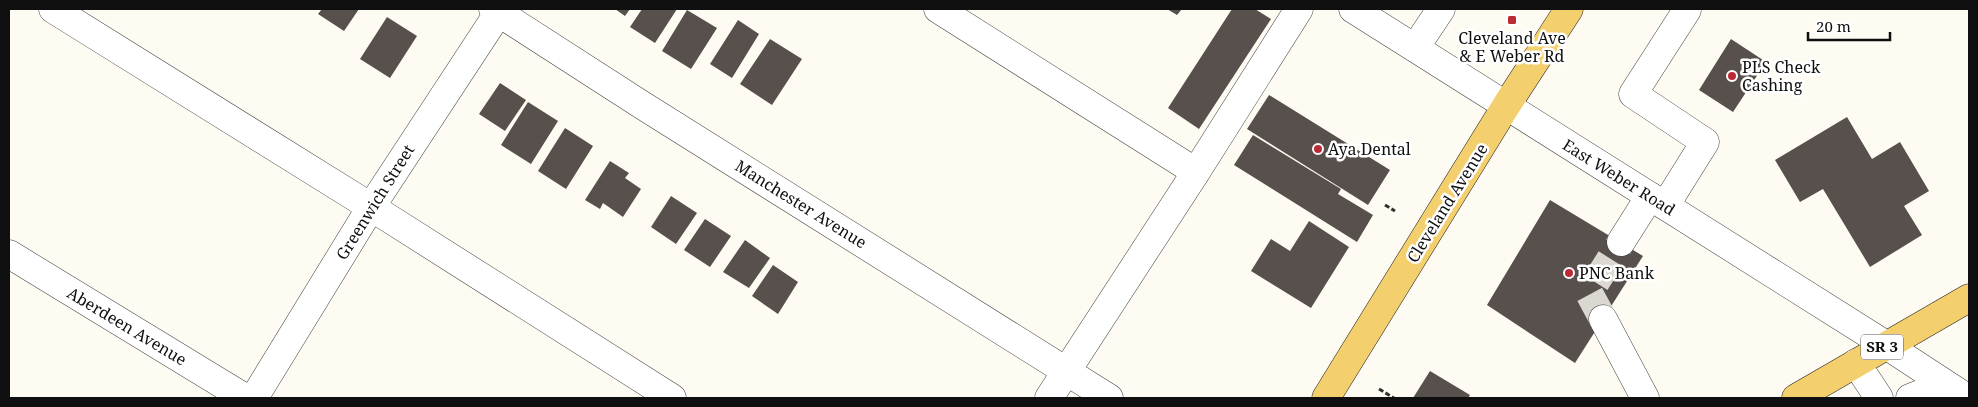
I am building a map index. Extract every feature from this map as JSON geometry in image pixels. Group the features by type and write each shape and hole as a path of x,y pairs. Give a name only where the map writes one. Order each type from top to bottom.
{"main road":[{"name":"Cleveland Avenue","path":"1326,398 1506,106 1569,9"},
{"name":"SR 3","path":"1796,398 1969,298"}],"street":[{"path":"52,9 371,207 672,398"},
{"path":"938,9 1196,172"},
{"path":"1049,398 1299,9"},
{"name":"East Weber Road","path":"1353,9 1967,398"},
{"path":"1415,48 1441,9"},
{"path":"1621,242 1658,201 1705,142 1633,94 1687,10 1684,9"},
{"name":"Greenwich Street","path":"254,398 371,207 498,10"},
{"name":"Manchester Avenue","path":"498,10 651,110 1109,398"},
{"name":"Aberdeen Avenue","path":"9,254 245,398"},
{"path":"1603,320 1645,398"},
{"path":"1856,363 1879,398"},
{"path":"1910,398 1945,384"}],"path":[{"path":"1385,205 1395,211"},
{"path":"1380,389 1394,398"}],"building":[{"path":"322,9 359,9 344,31 318,14"},
{"path":"615,9 630,9 625,16"},
{"path":"642,9 677,9 655,43 630,27"},
{"path":"1167,9 1182,9 1177,15"},
{"path":"1232,9 1255,9 1271,19 1199,129 1168,108"},
{"path":"687,10 717,28 691,69 662,51"},
{"path":"387,17 417,36 390,78 360,59"},
{"path":"738,20 759,34 732,78 710,64"},
{"path":"770,39 802,59 772,105 740,84"},
{"name":"PLS Check Cashing","path":"1731,39 1766,62 1733,112 1699,90"},
{"path":"500,83 526,100 505,131 479,114"},
{"name":"Aya Dental","path":"1269,95 1390,170 1368,205 1247,129"},
{"path":"528,102 558,121 531,164 501,145"},
{"path":"1847,117 1872,159 1900,142 1929,191 1904,206 1922,235 1870,267 1823,189 1800,202 1775,160"},
{"path":"565,128 593,146 566,189 538,171"},
{"path":"1253,135 1341,189 1338,194 1373,215 1357,242 1234,165"},
{"path":"610,161 629,173 625,178 641,189 623,217 603,203 600,209 585,200"},
{"path":"671,196 697,213 676,244 651,227"},
{"name":"PNC Bank","path":"1550,200 1643,256 1575,363 1487,305"},
{"path":"705,219 731,236 710,267 684,250"},
{"path":"1309,221 1349,247 1311,308 1251,271 1271,239 1290,251"},
{"path":"745,240 770,258 749,288 723,272"},
{"path":"773,265 798,282 778,314 752,296"},
{"path":"1430,371 1470,395 1468,398 1413,398"}],"tunnel":[{"path":"1603,319 1589,293 1621,242"}],"place":[{"name":"Cleveland Ave & E Weber Rd","path":"1512,20"},
{"name":"PLS Check Cashing","path":"1732,76"},
{"name":"Aya Dental","path":"1318,149"},
{"name":"PNC Bank","path":"1569,273"}]}
